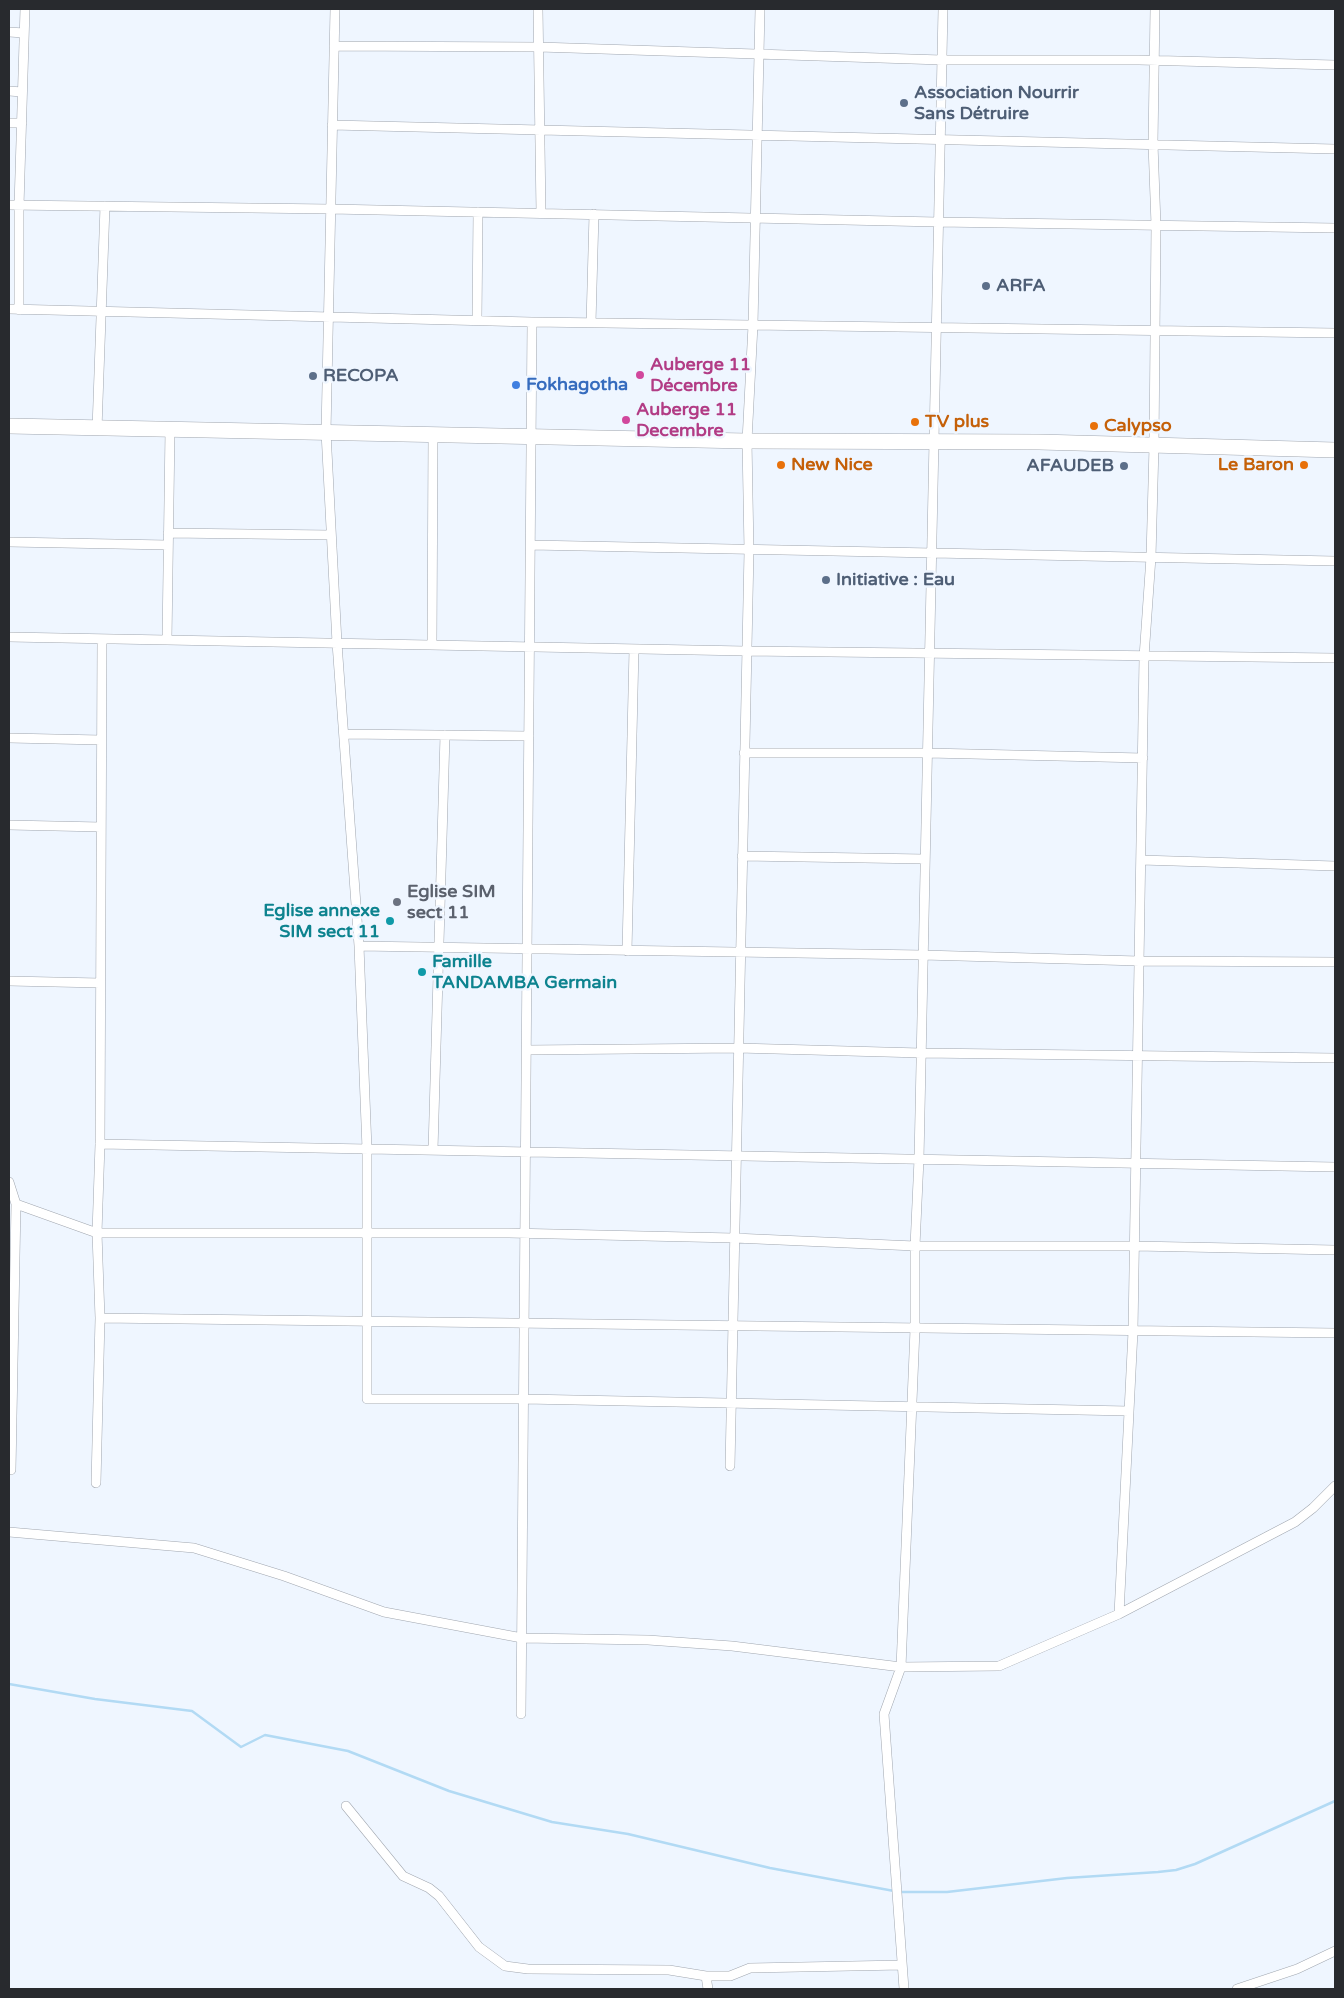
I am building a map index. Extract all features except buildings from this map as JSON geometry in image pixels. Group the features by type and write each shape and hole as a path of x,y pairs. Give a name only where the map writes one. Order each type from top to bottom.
{"highway":[{"path":"9,426 747,441 934,441 1335,450"}],"street":[{"path":"19,310 19,206 25,9"},
{"path":"335,9 326,432 337,643 359,946 367,1149 367,1399 524,1399 1129,1411"},
{"path":"538,9 540,213"},
{"path":"730,1466 748,551 747,441 753,325 760,9"},
{"path":"904,1989 884,1714 900,1667 915,1329 915,1246 922,1053 943,9"},
{"path":"1118,1614 1134,1331 1144,656 1151,557 1156,330 1156,225 1152,144 1155,9"},
{"path":"9,32 24,33"},
{"path":"334,46 539,47 942,60 1154,60 1335,65"},
{"path":"9,91 22,92"},
{"path":"9,123 22,123"},
{"path":"332,125 1335,149"},
{"path":"9,205 331,208 938,222 1335,228"},
{"path":"97,429 105,206"},
{"path":"477,320 478,212"},
{"path":"591,323 594,214"},
{"path":"9,309 532,322 1335,333"},
{"path":"521,1714 532,322"},
{"path":"167,640 170,430"},
{"path":"432,645 433,434"},
{"path":"168,533 332,535"},
{"path":"9,542 168,545"},
{"path":"531,546 1335,561"},
{"path":"9,638 930,654 1335,658"},
{"path":"96,1483 100,1318 97,1233 100,1144 102,639"},
{"path":"627,951 634,649"},
{"path":"344,734 529,736"},
{"path":"433,1150 445,736"},
{"path":"9,738 101,740"},
{"path":"744,753 928,752 1143,758"},
{"path":"9,825 101,827"},
{"path":"742,856 925,858"},
{"path":"1141,860 1335,866"},
{"path":"359,946 924,955 1139,961 1335,962"},
{"path":"9,981 100,983"},
{"path":"526,1050 738,1048 922,1053 1335,1058"},
{"path":"100,1144 1335,1167"},
{"path":"9,1182 16,1204 11,1470"},
{"path":"16,1204 97,1233 525,1233 734,1238 915,1246 1135,1246 1335,1250"},
{"path":"100,1318 1335,1333"},
{"path":"9,1532 194,1548 284,1576 384,1612 522,1638 648,1640 732,1646 900,1667 998,1666 1118,1614 1295,1522 1313,1508 1335,1486"},
{"path":"346,1806 403,1876 429,1888 439,1896 479,1947 505,1966 528,1969 669,1970 706,1976 730,1976 750,1968 902,1965"},
{"path":"1237,1989 1298,1969 1335,1951"},
{"path":"706,1976 708,1989"}],"waterway":[{"path":"9,1684 95,1699 192,1711 241,1747 265,1735 348,1751 449,1791 552,1822 628,1834 770,1868 894,1891"},
{"path":"900,1892 947,1892 1067,1878 1176,1870 1195,1864 1335,1801"}],"place":[{"name":"Association Nourrir Sans Détruire","path":"904,103"},
{"name":"ARFA","path":"986,286"},
{"name":"Auberge 11 Décembre","path":"640,375"},
{"name":"RECOPA","path":"313,376"},
{"name":"Fokhagotha","path":"516,385"},
{"name":"Auberge 11 Decembre","path":"626,420"},
{"name":"TV plus","path":"915,422"},
{"name":"Calypso","path":"1094,426"},
{"name":"New Nice","path":"781,465"},
{"name":"Le Baron","path":"1304,465"},
{"name":"AFAUDEB","path":"1124,466"},
{"name":"Initiative : Eau","path":"826,580"},
{"name":"Eglise SIM sect 11","path":"397,902"},
{"name":"Eglise annexe SIM sect 11","path":"390,921"},
{"name":"Famille TANDAMBA Germain","path":"422,972"}]}
